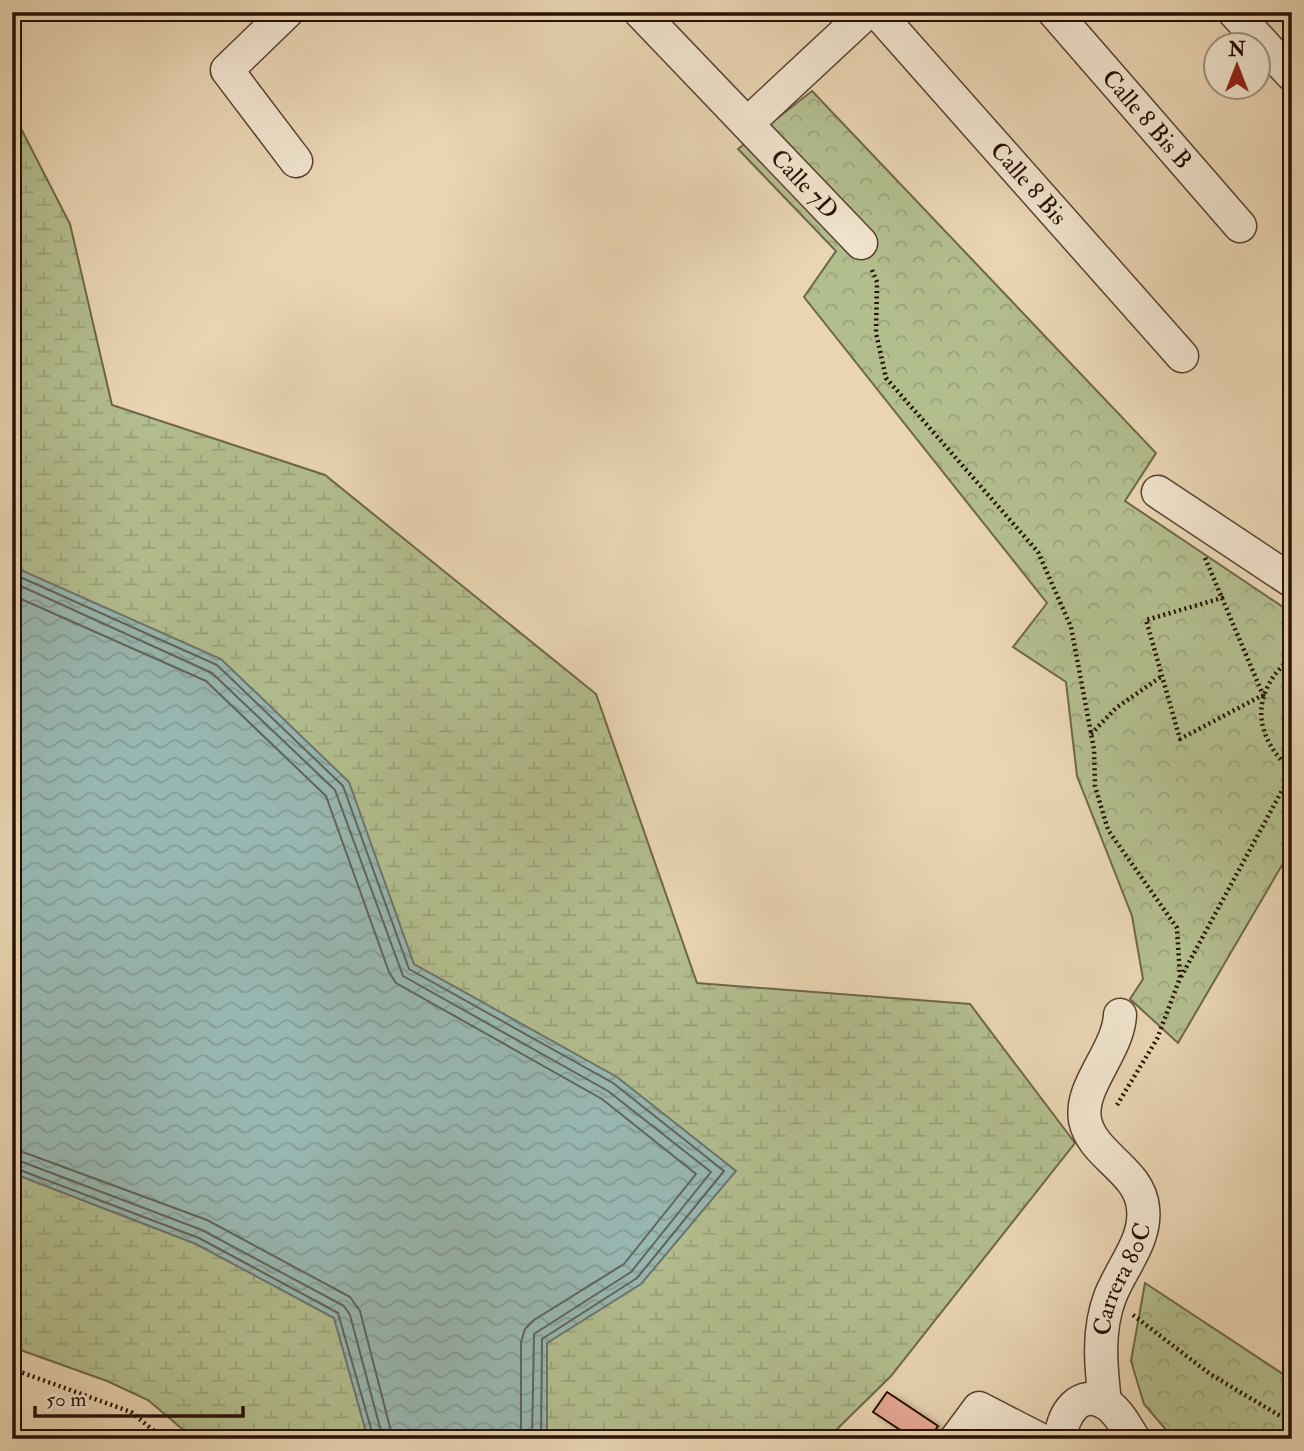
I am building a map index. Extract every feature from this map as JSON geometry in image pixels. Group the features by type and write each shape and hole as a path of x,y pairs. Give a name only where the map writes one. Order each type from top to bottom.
{"street":[{"path":"287,12 227,70 296,161"},
{"name":"Calle 7D","path":"640,12 861,243"},
{"path":"748,123 867,12"},
{"name":"Calle 8 Bis","path":"877,12 1182,356"},
{"name":"Calle 8 Bis B","path":"1054,12 1240,226"},
{"path":"1234,12 1292,75"},
{"path":"1158,492 1292,581"},
{"name":"Carrera 80C","path":"1105,1402 1101,1332 1110,1298 1142,1232 1143,1206 1133,1181 1096,1140 1085,1121 1086,1096 1119,1031 1120,1015"},
{"path":"1060,1439 1061,1423 1072,1405 1085,1401 1105,1402 1119,1415 1134,1439"},
{"path":"956,1439 979,1408 1039,1439"}],"path":[{"path":"861,243 877,282 876,333 886,378 1038,552 1071,627 1091,734 1095,786 1108,830 1177,928 1180,978"},
{"path":"1222,598 1263,695 1180,739 1146,620 1222,598"},
{"path":"1096,1140 1157,1039 1180,978 1292,772 1276,757 1265,738 1261,717 1263,695 1274,674 1292,657"},
{"path":"1091,734 1116,708 1162,676"},
{"path":"1110,1298 1210,1374 1292,1423"},
{"path":"12,1369 131,1412 164,1439"}],"green space":[{"path":"812,91 1156,453 1125,501 1292,613 1292,848 1178,1043 1130,999 1143,979 1132,916 1077,776 1066,682 1013,647 1047,603 804,297 836,251 738,149"},
{"path":"12,111 70,224 112,405 325,475 596,694 697,983 970,1004 1075,1143 891,1376 827,1439 194,1439 148,1400 107,1381 12,1347"},
{"path":"1145,1283 1292,1380 1292,1439 1173,1438 1144,1404 1131,1361"}],"water":[{"path":"12,554 23,571 221,659 349,782 414,964 617,1077 736,1171 641,1284 547,1343 547,1439 368,1439 334,1318 196,1244 12,1173"}],"building":[{"path":"887,1392 938,1426 929,1439 914,1439 873,1412"},
{"path":"981,1420 1006,1439 967,1439"}]}
